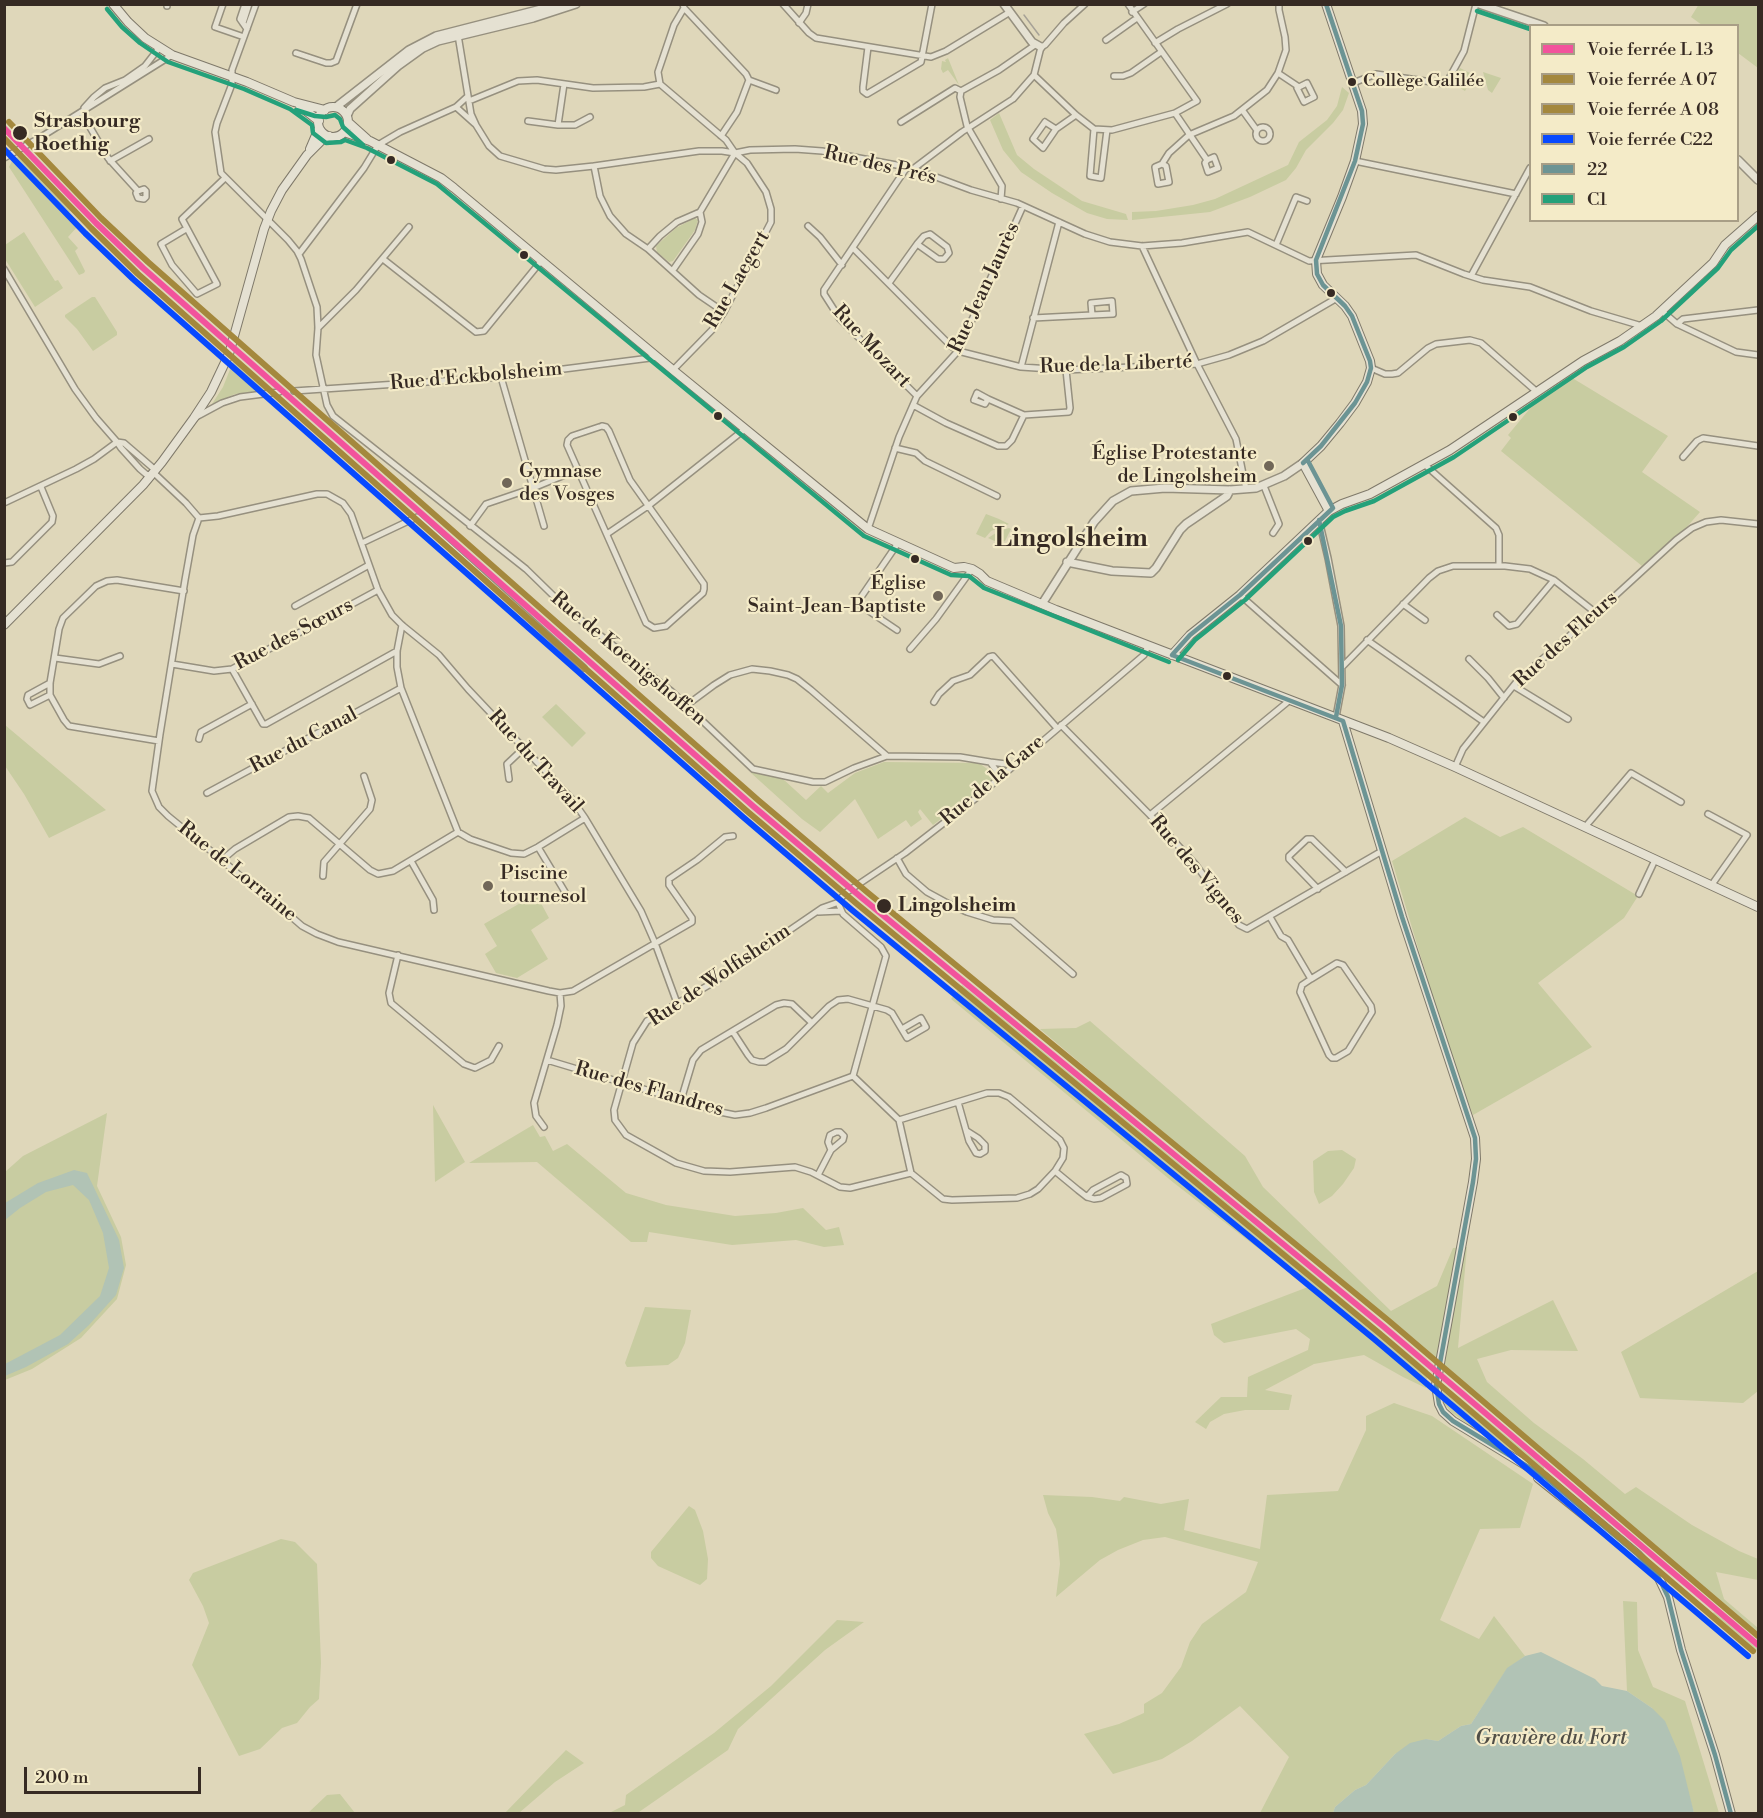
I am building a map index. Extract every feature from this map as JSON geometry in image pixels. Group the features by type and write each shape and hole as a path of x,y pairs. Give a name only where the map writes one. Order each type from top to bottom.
{"main road":[{"path":"113,4 145,39 172,55 316,109 325,110 336,107 343,111 370,141"},
{"path":"1326,4 1362,111 1363,124 1355,161 1316,260 1317,274 1323,285 1352,316 1371,368 1355,403 1326,441 1305,461 1331,510"},
{"path":"294,102 319,124 328,136"},
{"path":"4,625 154,473 211,393 229,354 267,220 282,190 309,151 321,114 325,110"},
{"path":"309,151 328,136 340,135 344,132 348,119"},
{"path":"344,132 370,141 441,178 868,529 954,568 972,569 987,581 1042,604 1340,719 1455,767 1758,905"},
{"path":"1172,655 1190,635 1240,595 1331,510 1364,497 1458,445 1583,361 1642,326 1662,311 1713,263 1731,240 1758,216"},
{"path":"1340,719 1451,1069 1474,1130 1476,1145 1473,1182 1437,1378 1437,1394 1441,1408 1449,1418 1554,1483 1654,1570 1666,1590 1681,1650 1731,1814"}],"street":[{"path":"223,4 215,27 244,37"},
{"path":"245,26 240,19 247,4"},
{"path":"256,4 245,26 244,37 232,70 232,84 215,132 221,173 299,254 358,176 378,145 469,99 518,81 537,80 593,88 644,87 660,84 658,72 683,6 746,74 748,80 737,112 721,136"},
{"path":"296,52 326,63 336,61 357,4"},
{"path":"348,119 350,109 414,54 438,41 458,33 561,4"},
{"path":"336,107 409,50 436,36 533,18 576,4"},
{"path":"783,4 816,38 931,57 939,55 1010,12"},
{"path":"799,23 806,13 808,4"},
{"path":"868,47 863,87 863,91 867,94 921,62 932,4"},
{"path":"808,226 820,237 842,265 910,168 1012,99 1034,75 1038,46 1004,4"},
{"path":"960,91 1038,46 1045,45 1085,4"},
{"path":"1034,75 1094,129 1107,130 1175,113 1197,101 1128,4"},
{"path":"1132,12 1144,4"},
{"path":"1155,44 1178,29 1227,4"},
{"path":"1162,164 1169,153 1190,135 1243,111 1267,90 1278,73 1286,50 1279,4"},
{"path":"1353,83 1376,74 1446,84 1464,51 1478,4 1538,24"},
{"path":"1106,40 1137,18"},
{"name":"Rue des Prés","path":"458,33 469,99 476,125 489,146 500,156 544,169 594,166 699,151 735,153 750,150 822,151 910,168 1023,206 1098,239 1142,246 1182,243 1248,232 1309,261 1316,260"},
{"path":"81,112 105,88 125,80 145,66 159,48"},
{"path":"1116,75 1123,76 1131,73 1161,52"},
{"path":"4,158 24,148 172,55"},
{"path":"1278,73 1299,87"},
{"path":"748,80 776,90"},
{"path":"558,125 564,84"},
{"name":"Rue Laegert","path":"660,84 730,144 735,153 747,163 766,192 771,209 771,222 724,312 712,330 673,370"},
{"path":"901,122 955,88 960,91"},
{"path":"960,91 968,129 1002,186 1001,199"},
{"path":"456,107 476,125"},
{"path":"1243,111 1256,129"},
{"path":"81,112 110,161 138,191"},
{"path":"1175,113 1207,159"},
{"path":"1056,129 1045,122 1033,140 1043,148 1056,129 1076,115"},
{"path":"528,121 575,125 590,117"},
{"path":"1094,129 1090,176 1101,178 1107,130"},
{"path":"110,161 149,139"},
{"path":"648,249 677,222 700,212 735,153"},
{"path":"1355,161 1516,194"},
{"path":"1739,162 1758,180"},
{"path":"594,166 600,196 610,216 626,234 648,249 674,270 692,289 724,312"},
{"path":"1471,276 1529,170"},
{"path":"186,229 162,244 172,265 197,294 217,284 182,219 224,177"},
{"path":"1276,245 1296,197 1307,201"},
{"name":"Rue Jean Jaurès","path":"868,529 895,448 917,396 958,351 1023,206"},
{"path":"674,270 698,234 702,222 700,212"},
{"path":"1021,367 1059,222"},
{"path":"318,328 383,259 409,227"},
{"path":"889,283 917,244 924,236 930,234 947,247 949,253 944,259 938,260 917,244"},
{"path":"1142,246 1197,364 1236,440 1246,489"},
{"name":"Rue de la Liberté","path":"853,248 958,351 1021,367 1066,370 1197,364 1229,355 1263,341 1337,298"},
{"name":"Rue de Koenigshoffen","path":"299,254 315,302 318,328 316,355 323,389 330,412 338,422 526,570 568,610 687,705 749,766 813,782 825,782 887,756 960,757 1014,765"},
{"path":"1316,260 1416,255 1483,280 1530,286 1591,311 1642,326"},
{"path":"383,259 476,332 484,331 542,260"},
{"name":"Rue Mozart","path":"842,265 824,290 825,297 840,319 917,396"},
{"path":"4,269 80,396 96,418 117,442 124,444 153,468 154,473 186,502 199,518"},
{"path":"1033,318 1113,314 1112,301 1091,303 1092,315"},
{"path":"1677,324 1683,318 1758,310"},
{"path":"1662,311 1677,324 1736,352 1758,356"},
{"path":"1371,368 1385,374 1398,373 1436,344 1470,340 1481,343 1537,392"},
{"name":"Rue d'Eckbolsheim","path":"294,391 501,377 658,357"},
{"path":"988,399 1024,415 1069,411 1066,370"},
{"path":"501,377 544,526"},
{"path":"194,418 222,403 240,397 279,392"},
{"path":"913,405 946,423 998,446 1006,446 1012,440 1024,415"},
{"path":"602,426 606,427 630,480 704,584 703,593 666,626 654,628 646,623 578,470 567,445 568,440 572,436 602,426"},
{"path":"607,534 648,506 745,429"},
{"path":"1683,457 1697,441 1703,438 1758,446"},
{"path":"4,502 41,487 94,459 117,442"},
{"path":"895,448 916,453 925,461 997,496"},
{"path":"1042,604 1094,522 1113,501 1131,492 1165,488 1230,490 1264,486 1284,476 1305,461"},
{"path":"1424,464 1496,528 1499,535 1499,566"},
{"path":"470,526 486,504 578,470"},
{"path":"1264,486 1279,524 1273,533"},
{"path":"4,562 12,562 52,522 53,516 41,487"},
{"path":"1067,562 1112,571 1151,573 1180,530 1227,496 1230,490"},
{"name":"Rue du Travail","path":"199,518 218,516 317,494 327,494 347,508 386,606 402,625 439,655 571,798 585,818 641,911 656,943 677,1003"},
{"path":"362,543 417,517 584,668"},
{"name":"Rue de Lorraine","path":"199,518 193,535 152,791 159,807 262,895 302,926 317,934 338,942 560,993"},
{"path":"1319,520 1341,626 1340,719"},
{"name":"Rue des Fleurs","path":"1455,767 1463,749 1518,680 1676,540 1692,528 1706,522 1721,520 1758,524"},
{"path":"897,543 857,603 897,630"},
{"path":"295,606 369,565"},
{"path":"1342,667 1429,578 1438,571 1453,566 1530,569 1554,580 1596,613"},
{"path":"910,649 936,619 972,569"},
{"path":"159,741 69,726 50,695 59,629 63,618 96,586 107,581 117,580 184,591"},
{"path":"1497,615 1509,626 1517,624 1554,580"},
{"name":"Rue des Sœurs","path":"172,664 214,671 232,669 378,590"},
{"path":"1240,595 1342,685"},
{"path":"1403,604 1425,620"},
{"path":"402,625 397,651 401,688 458,832 470,839 511,853 524,854 585,818"},
{"path":"1367,640 1484,723"},
{"name":"Rue de la Gare","path":"839,902 847,892 897,858 1001,777 1144,655 1148,646"},
{"path":"1341,648 1352,656"},
{"path":"232,669 263,724 266,724 397,651"},
{"path":"56,658 99,664 120,656"},
{"name":"Rue des Vignes","path":"934,702 953,681 970,675 993,656 1059,727 1150,815 1196,865 1239,926 1247,929 1382,851"},
{"path":"1469,659 1504,698"},
{"path":"687,705 730,675 752,669 788,675 811,690 887,756"},
{"path":"50,683 28,695 27,699 30,705 50,695"},
{"path":"1514,686 1568,719"},
{"name":"Rue du Canal","path":"207,793 401,688"},
{"path":"1150,815 1290,700"},
{"path":"199,739 201,732 252,704"},
{"path":"509,779 507,764 524,748"},
{"path":"990,762 1001,777"},
{"path":"1585,827 1631,773 1681,802"},
{"path":"323,876 324,861 370,808 372,800 364,776"},
{"path":"1708,814 1747,835 1712,886"},
{"path":"222,860 235,849 289,817 309,818 370,870 378,874 393,871 458,832"},
{"path":"544,1127 536,1116 534,1103 557,1025 561,1006 560,993 576,989 692,922 692,918 669,885 669,879 726,837 733,836"},
{"path":"1318,889 1289,859 1289,856 1307,839 1312,839 1346,872"},
{"path":"538,847 565,892"},
{"path":"897,858 906,874 927,892 967,912 993,920 1011,921 1073,974"},
{"path":"1640,894 1655,860"},
{"path":"411,861 434,900 434,910"},
{"path":"839,902 841,911 885,953 885,963 853,1076 899,1120 911,1173 943,1199 1017,1198 1038,1189 1055,1171 1063,1158 1064,1148 1060,1140 1009,1097 999,1093 987,1093 899,1120"},
{"name":"Rue de Wolfisheim","path":"839,902 826,906 714,982 647,1021 633,1043 614,1110 615,1120 626,1135 676,1163 704,1171 730,1172 795,1167 818,1175 840,1187 850,1188 911,1173"},
{"name":"Rue de Wolfisheim","path":"816,913 841,911"},
{"path":"1270,917 1281,936 1288,940 1311,979"},
{"path":"398,956 389,993 391,1003 464,1064 475,1068 491,1060 499,1046"},
{"path":"1336,963 1343,965 1371,1006 1372,1012 1348,1052 1336,1058 1329,1055 1300,993 1302,985 1311,979 1336,963"},
{"path":"734,1032 752,1060 765,1062 786,1049 829,1006 838,1000 848,999 892,1013 902,1029"},
{"path":"681,1100 693,1060 701,1050 776,1005 792,1004 812,1023"},
{"name":"Rue des Flandres","path":"547,1059 735,1115 750,1113 853,1076"},
{"path":"958,1102 967,1131"},
{"path":"818,1175 831,1150"},
{"path":"1055,1171 1087,1197 1095,1199 1127,1184 1126,1178 1121,1175 1093,1190 1087,1197"}],"green space":[{"path":"1699,4 1758,5 1758,68 1739,54 1739,24 1701,24 1691,17"},
{"path":"948,58 959,85 948,70 943,73 941,69 942,61 946,62"},
{"path":"1460,68 1474,75 1465,91 1452,83"},
{"path":"1483,72 1501,78 1492,93 1488,90"},
{"path":"1342,87 1349,93 1343,110 1306,150 1286,180 1210,212 1132,220 1132,212 1156,211 1215,199 1288,165 1299,142 1327,120 1337,106"},
{"path":"999,113 1017,155 1082,201 1126,214 1128,220 1107,219 1087,213 1021,172 1003,150 990,120"},
{"path":"21,155 28,158 74,207 67,215 78,226 68,237 78,248 75,251 84,273 79,275 9,167 12,161"},
{"path":"695,218 698,220 695,230 673,261 669,262 657,252 656,246 676,228"},
{"path":"24,232 55,281 58,280 63,288 35,307 5,259 5,245"},
{"path":"95,297 117,332 117,335 93,351 65,317"},
{"path":"235,357 267,390 235,394 212,404 223,387"},
{"path":"1569,376 1668,436 1642,472 1700,512 1685,529 1642,566 1501,451 1511,438 1508,435 1537,400"},
{"path":"986,514 1009,524 991,531 985,538 976,534"},
{"path":"1011,529 1005,541 999,543 988,538 999,531"},
{"path":"556,704 586,733 572,747 542,717"},
{"path":"4,725 106,810 49,838 5,766"},
{"path":"884,762 979,763 997,776 933,825 920,809 918,812 922,819 911,827 906,820 878,839 855,799 820,832 802,819 751,773 783,779 806,800 821,786 828,793 855,773"},
{"path":"1465,817 1500,837 1523,827 1638,896 1624,918 1538,983 1592,1047 1473,1115 1449,1051 1392,861"},
{"path":"536,894 549,918 531,930 548,959 517,978 496,973 485,954 497,946 484,924"},
{"path":"962,985 1428,1370 1426,1388 1364,1355 1314,1364 1265,1390 1292,1395 1289,1410 1245,1410 1224,1414 1210,1422 1206,1429 1195,1422 1221,1397 1247,1397 1248,1377 1308,1350 1310,1339 1296,1329 1224,1343 1214,1335 1211,1324 1308,1287 1174,1183 951,999"},
{"path":"1090,1021 1245,1156 1263,1187 1391,1311 1437,1286 1453,1248 1467,1247 1458,1348 1553,1300 1578,1351 1511,1350 1477,1359 1487,1382 1534,1423 1625,1494 1636,1487 1692,1525 1758,1559 1758,1580 1716,1572 1724,1599 1758,1628 1758,1634 1040,1029 1076,1028"},
{"path":"433,1105 465,1162 435,1182"},
{"path":"107,1113 97,1186 121,1237 126,1265 117,1299 81,1338 32,1369 5,1380 5,1172 23,1156"},
{"path":"533,1125 540,1137 545,1136 553,1151 567,1144 626,1193 666,1205 735,1216 776,1213 803,1208 826,1230 839,1227 844,1245 824,1247 796,1240 732,1245 649,1232 647,1242 631,1242 537,1162 469,1163"},
{"path":"1342,1150 1356,1159 1354,1168 1332,1196 1319,1204 1314,1192 1313,1161 1328,1151"},
{"path":"1758,1271 1758,1391 1743,1403 1640,1398 1621,1352"},
{"path":"645,1307 691,1310 685,1343 678,1358 668,1365 627,1367 625,1363"},
{"path":"1444,1388 1448,1388 1544,1467 1544,1471 1451,1412 1444,1403 1442,1395"},
{"path":"1394,1403 1432,1416 1533,1484 1520,1528 1480,1529 1440,1620 1479,1639 1494,1616 1525,1656 1507,1669 1471,1724 1461,1726 1438,1741 1426,1739 1395,1754 1366,1785 1355,1790 1335,1807 1333,1813 1260,1813 1289,1757 1240,1706 1192,1741 1162,1759 1113,1774 1084,1734 1119,1724 1144,1713 1144,1704 1162,1693 1181,1667 1190,1642 1202,1624 1246,1592 1258,1562 1165,1537 1143,1540 1100,1560 1056,1597 1060,1564 1058,1542 1056,1529 1043,1495 1092,1497 1120,1501 1124,1497 1161,1504 1189,1499 1184,1530 1260,1549 1267,1495 1338,1491 1366,1430 1366,1416"},
{"path":"689,1506 695,1510 703,1531 708,1559 707,1579 700,1585 658,1566 651,1558 651,1552"},
{"path":"281,1539 295,1542 317,1564 321,1663 319,1699 297,1723 282,1728 260,1749 239,1756 192,1665 209,1623 189,1580 193,1573"},
{"path":"1623,1601 1637,1602 1638,1650 1653,1687 1685,1701 1719,1813 1694,1813 1688,1793 1652,1708 1627,1691"},
{"path":"1714,1612 1758,1649 1758,1652 1712,1614"},
{"path":"837,1620 864,1622 825,1650 738,1729 728,1750 639,1812 609,1813 625,1805 626,1795 714,1733 771,1686"},
{"path":"566,1750 584,1763 555,1782 519,1813 505,1813"},
{"path":"340,1794 355,1813 308,1813 327,1795"}],"water":[{"path":"74,1170 87,1173 119,1240 124,1268 116,1295 68,1344 5,1376 5,1364 60,1335 100,1296 109,1268 103,1233 89,1200 73,1185 46,1192 5,1220 5,1203 38,1183"},
{"name":"Gravière du Fort","path":"1541,1652 1595,1679 1602,1686 1627,1691 1652,1708 1665,1721 1680,1756 1694,1813 1333,1813 1335,1807 1355,1790 1366,1785 1395,1754 1410,1743 1426,1739 1438,1741 1461,1726 1471,1724 1507,1668 1525,1656"}],"tram line":[{"path":"1024,15 1039,35"}],"transit line":[{"name":"22","path":"1303,463 1321,446 1355,403 1367,382 1371,368 1352,316 1323,285 1317,274 1316,260 1355,161 1363,124 1362,111 1326,4"},
{"name":"C1","path":"107,9 140,43 168,62 244,89 290,109 312,125 313,133 326,143 345,140 367,148 437,184 864,536 951,575 969,576 984,588 1169,662"},
{"name":"C1","path":"1477,11 1529,29"},
{"name":"C1","path":"296,110 315,116 335,115 340,119 343,127 363,145"},
{"path":"9,122 101,218 148,262 758,800 1389,1321 1758,1636"},
{"path":"4,128 143,268 753,806 1384,1327 1758,1645"},
{"path":"4,138 138,274 748,812 1379,1333 1753,1651"},
{"name":"C1","path":"1178,660 1195,640 1245,600 1333,517 1374,501 1454,457 1587,367 1624,347 1661,321 1718,268 1731,250 1758,226"},
{"name":"22","path":"1307,459 1333,508"},
{"name":"22","path":"1172,655 1190,635 1240,595 1333,508"},
{"name":"22","path":"1319,520 1341,626 1342,685 1336,717"},
{"name":"22","path":"1172,655 1343,721"},
{"name":"22","path":"1343,721 1402,917 1475,1138 1476,1159 1473,1182 1436,1385 1439,1404 1443,1412 1453,1421 1545,1477 1637,1554 1658,1576 1668,1597 1681,1650 1715,1755 1731,1814"}],"rail line":[{"name":"C22","path":"4,149 133,279 743,817 852,910 1374,1339 1748,1656"}],"place":[{"name":"Collège Galilée","path":"1352,82"},
{"name":"Strasbourg Roethig","path":"20,133"},
{"name":"Église Protestante de Lingolsheim","path":"1269,466"},
{"name":"Gymnase des Vosges","path":"507,483"},
{"name":"Église Saint-Jean-Baptiste","path":"938,596"},
{"name":"Piscine tournesol","path":"488,886"},
{"name":"Lingolsheim","path":"884,906"}],"district":[{"name":"Lingolsheim","path":"1071,540"}]}
